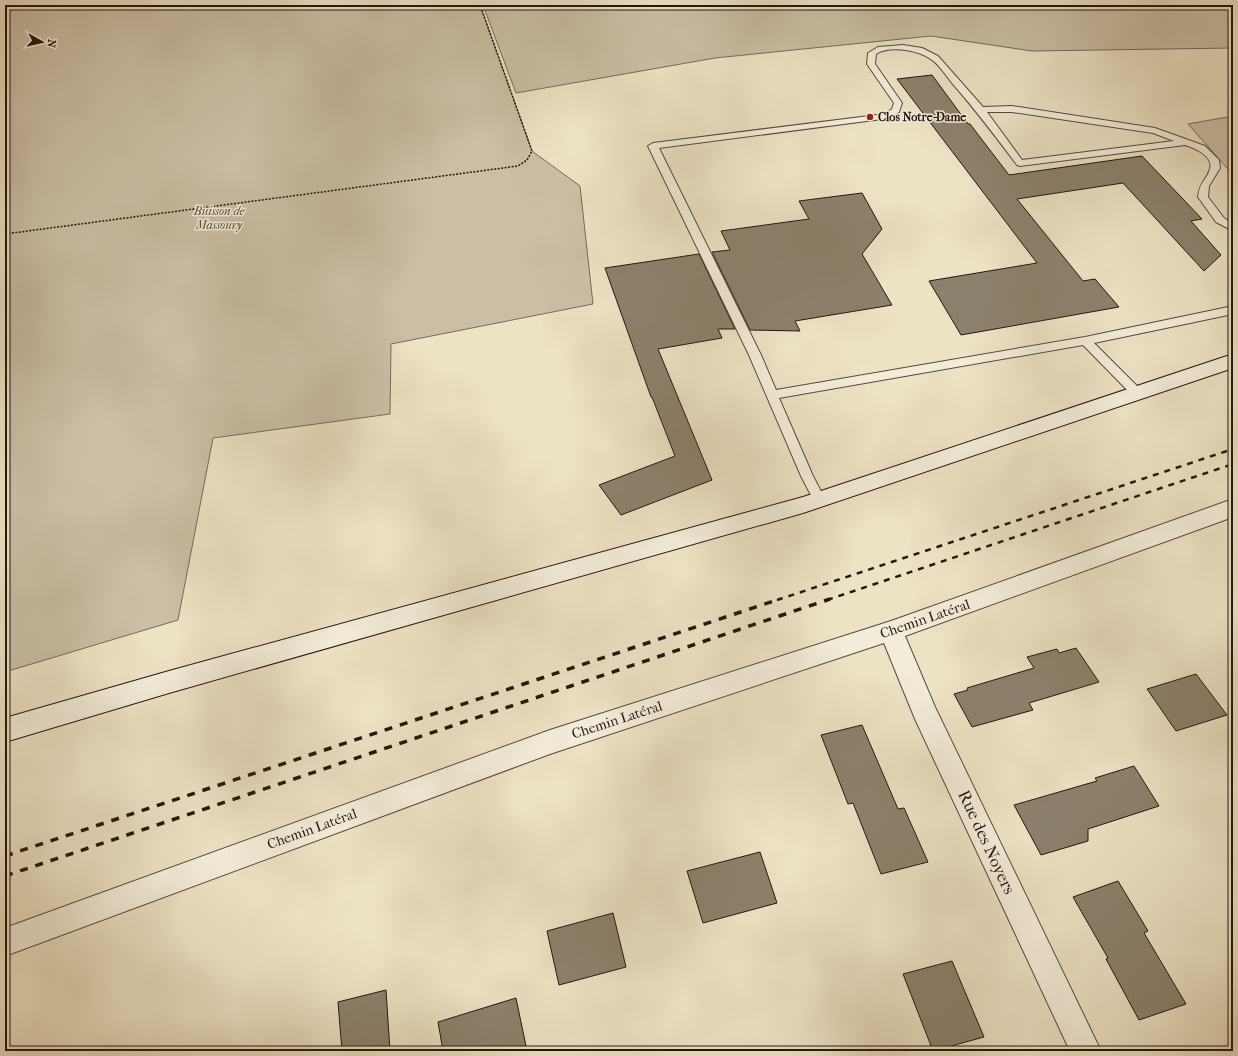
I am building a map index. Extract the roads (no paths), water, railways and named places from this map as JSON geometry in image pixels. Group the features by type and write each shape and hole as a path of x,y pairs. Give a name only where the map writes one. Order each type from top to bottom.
{"street":[{"path":"5,730 169,682 656,547 819,500 1233,361"},
{"name":"Chemin Latéral","path":"5,942 550,742 891,631 1233,508"},
{"name":"Rue des Noyers","path":"891,631 924,711 1086,1051"}],"lane":[{"path":"819,500 807,476 755,356 653,146 887,116 896,110 898,103 871,64 872,53 878,49 890,47 903,47 919,50 935,58 981,110 1020,163 1187,142"},
{"path":"981,110 1012,109 1127,126 1155,131 1202,148 1214,160 1215,168 1204,186 1203,197 1220,220 1233,228"},
{"path":"773,395 1085,341 1233,310"},
{"path":"1085,341 1138,394"}],"railway":[{"path":"777,600 1233,449"},
{"path":"827,600 1233,464"},
{"path":"5,856 780,599"},
{"path":"5,876 830,599"}],"place":[{"name":"Clos Notre-Dame","path":"870,117"}],"park label":[{"name":"Buisson de Massoury","path":"219,218"}]}
